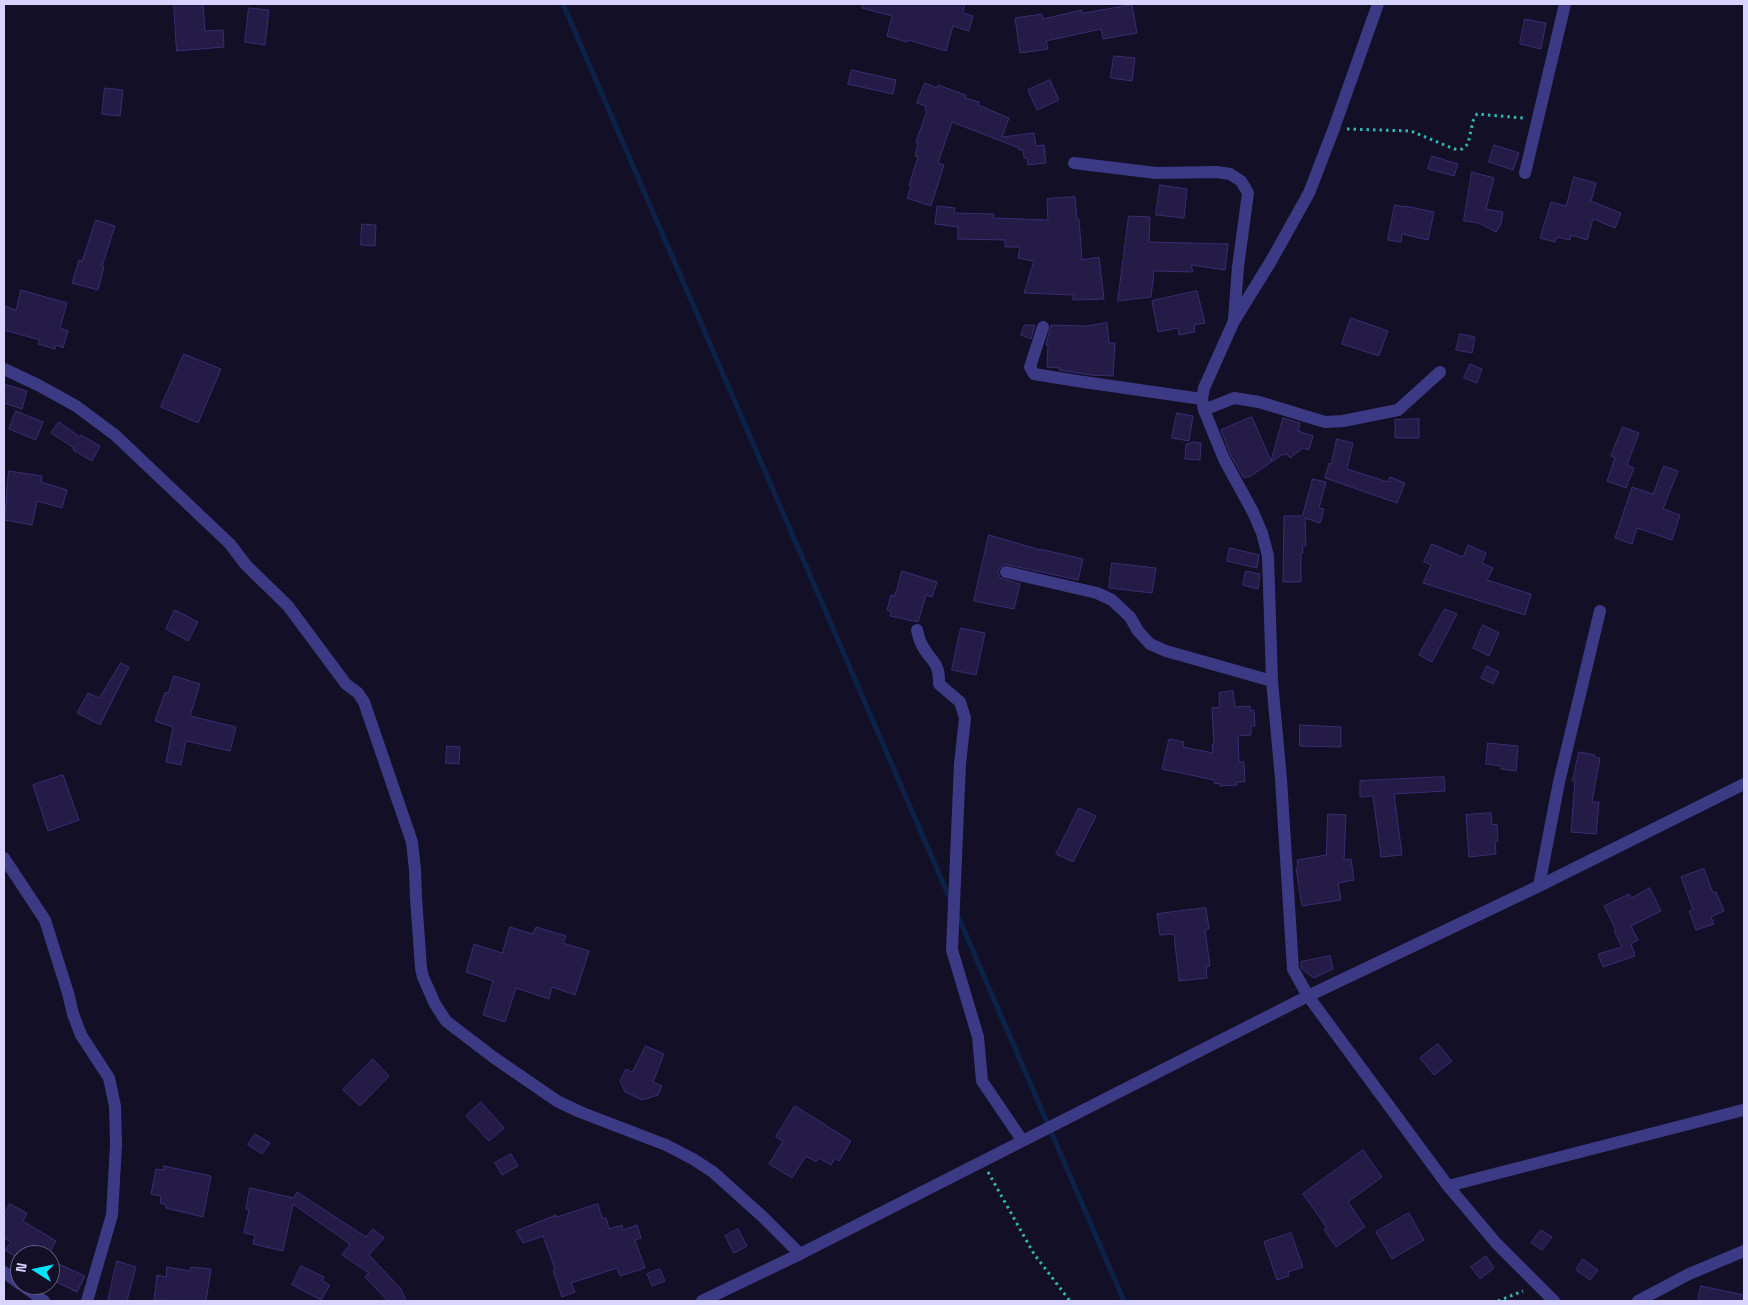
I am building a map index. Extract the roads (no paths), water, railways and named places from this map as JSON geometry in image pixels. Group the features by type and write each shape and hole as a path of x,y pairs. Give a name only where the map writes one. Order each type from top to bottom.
{"street":[{"path":"1378,4 1309,193 1271,261 1234,321 1204,388 1203,404 1224,460 1253,512 1268,556 1272,681 1281,779 1292,969 1308,996 1448,1186 1496,1243 1554,1301"},
{"path":"1525,173 1565,4"},
{"path":"1074,164 1156,173 1217,172 1230,174 1241,181 1248,192 1238,267 1234,321"},
{"path":"1043,327 1030,367 1034,374 1203,404 1234,398 1259,402 1325,422 1343,422 1398,410 1440,372"},
{"path":"4,369 76,406 114,435 230,544 246,566 288,606 346,684 358,693 364,702 412,842 423,977 446,1021 493,1057 557,1101 580,1112 666,1144 713,1172 756,1210 800,1254"},
{"path":"1006,572 1097,593 1112,600 1130,617 1138,631 1150,644 1166,651 1272,681"},
{"path":"1539,886 1559,782 1600,611"},
{"path":"917,630 921,643 940,672 939,684 960,702 965,718 960,764 952,950 978,1037 982,1081 1022,1140"},
{"path":"702,1301 800,1254 1308,996 1539,886 1744,784"},
{"path":"4,858 45,920 73,1014 81,1035 109,1078 115,1106 116,1145 112,1215 87,1301"},
{"path":"1448,1186 1743,1110"},
{"path":"1638,1301 1689,1274 1744,1251"}],"waterway":[{"path":"563,4 950,899"},
{"path":"958,916 1124,1301"}]}
